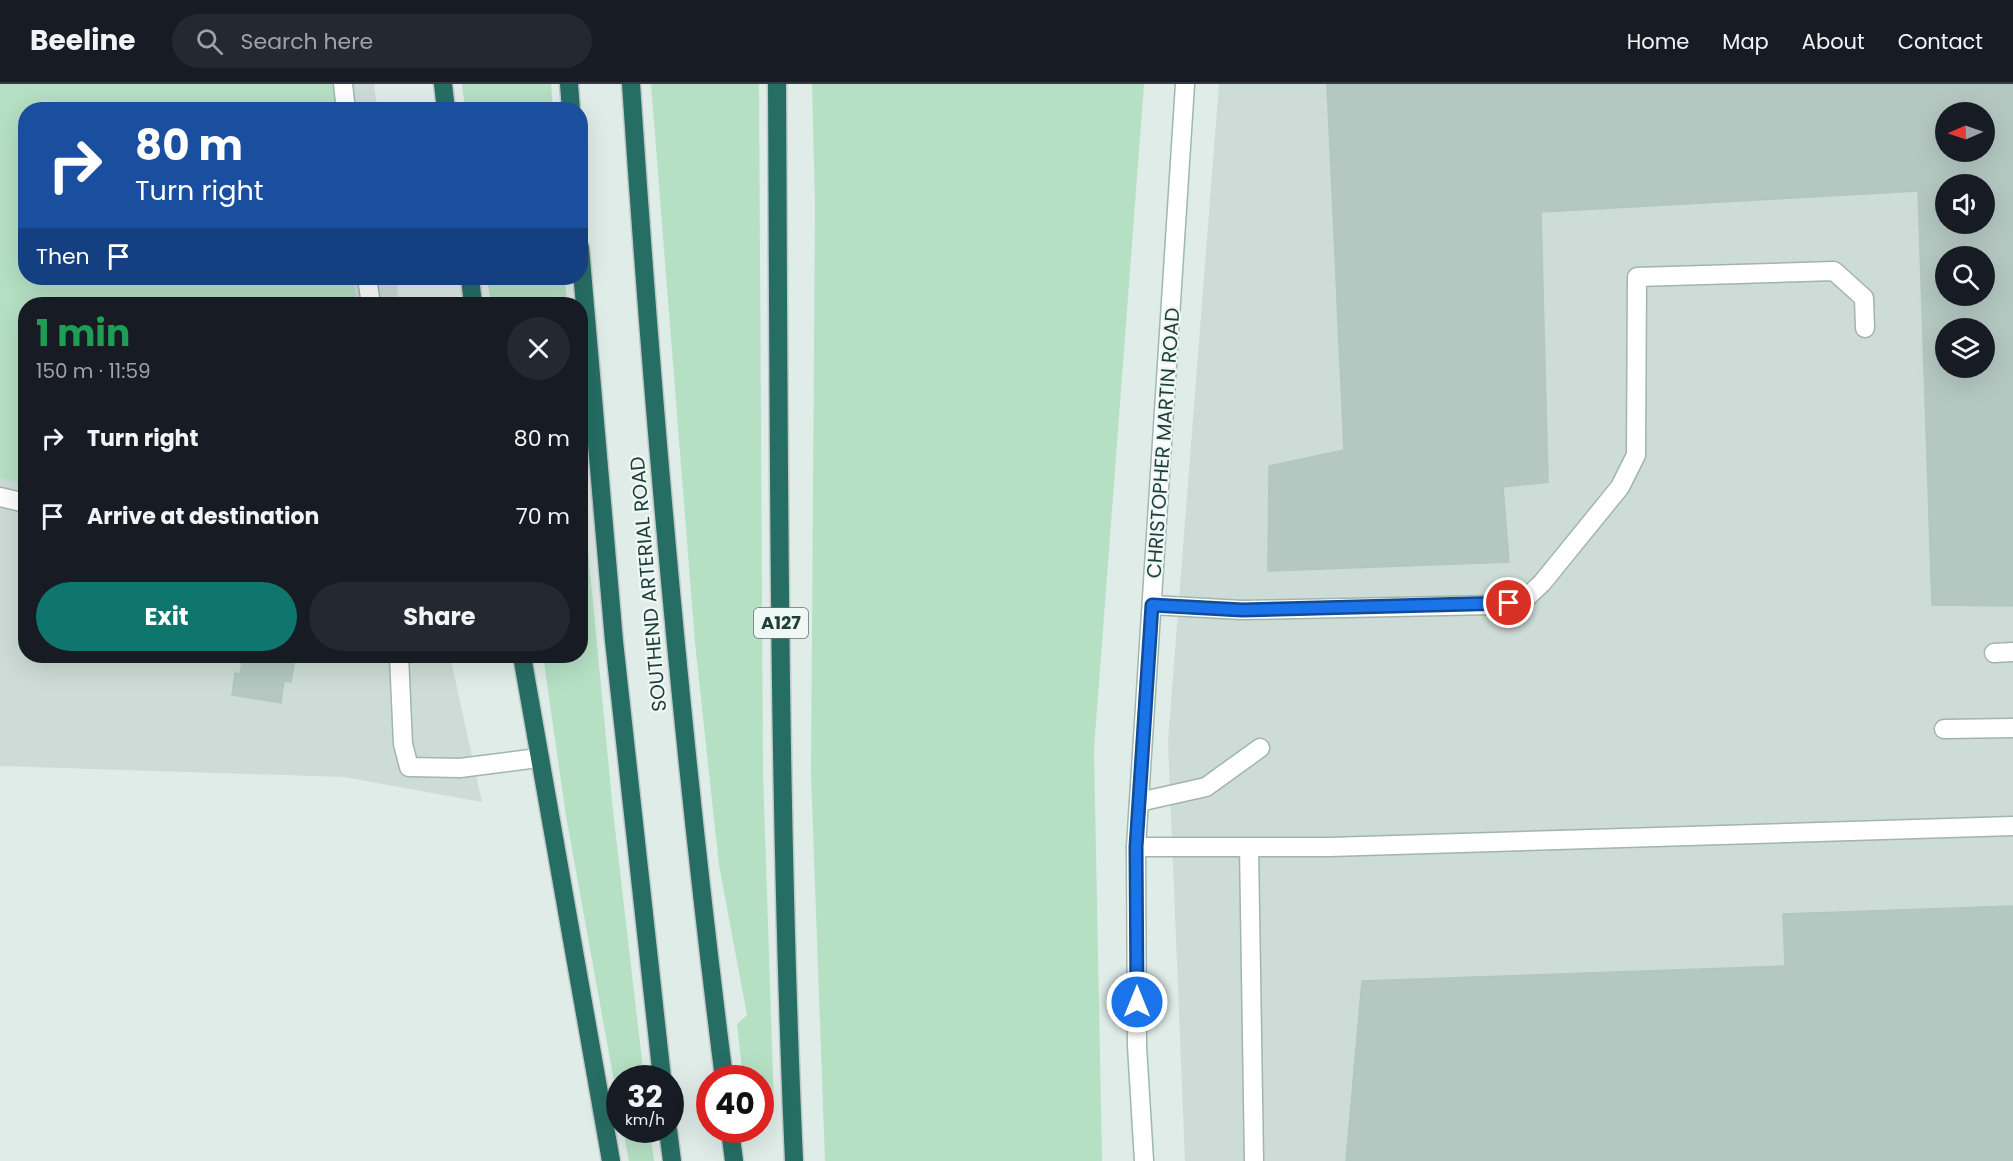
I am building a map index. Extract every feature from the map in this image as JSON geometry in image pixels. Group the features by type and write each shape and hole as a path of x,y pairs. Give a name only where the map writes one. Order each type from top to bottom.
{"highway":[{"path":"443,84 445,102"},
{"path":"569,84 570,102"},
{"name":"SOUTHEND ARTERIAL ROAD","path":"631,84 646,304 676,644 723,1065"},
{"name":"A127","path":"777,84 782,774 794,1161"},
{"name":"SOUTHEND ARTERIAL ROAD","path":"588,340 614,641 661,1065"},
{"path":"523,663 538,758 611,1161"},
{"path":"670,1143 672,1161"},
{"path":"732,1143 734,1161"}],"street":[{"path":"343,84 345,102"},
{"name":"CHRISTOPHER MARTIN ROAD","path":"1144,1161 1137,1046 1136,847 1185,84"},
{"path":"1152,605 1242,610 1494,605 1524,600 1542,583 1620,486 1636,455 1637,277 1834,271 1864,298 1865,328"},
{"path":"0,497 18,502"},
{"path":"1994,653 2013,652"},
{"path":"399,663 403,744 410,767 460,768 538,758"},
{"path":"1944,729 2013,728"},
{"path":"1139,802 1206,787 1260,748"},
{"path":"1136,847 1341,847 2013,826"},
{"path":"1249,847 1254,1161"}],"shaded area":[{"path":"0,84 374,84 376,102 18,102 18,285 397,285 398,297 18,297 18,663 452,663 482,802 344,777 0,766"},
{"path":"1219,84 2013,84 2013,1161 1185,1161 1168,741"}],"green space":[{"path":"0,84 332,84 334,102 18,102 18,285 354,285 355,297 18,297 18,483 0,478"},
{"path":"462,84 551,84 552,102 464,102"},
{"path":"651,84 759,84 763,773 773,1065 742,1065 737,1024 747,1015 719,865 695,643"},
{"path":"812,84 1144,84 1094,749 1102,1161 825,1161 811,774 815,205"},
{"path":"488,285 566,285 566,297 490,297"},
{"path":"588,551 613,811 642,1065 611,1065 566,816 544,663 588,663"},
{"path":"626,1143 652,1143 654,1161 629,1161"}],"building":[{"path":"1327,84 2013,84 2013,606 1932,605 1918,191 1541,212 1548,482 1503,487 1509,562 1268,571 1269,466 1344,450"},
{"path":"242,663 294,664 291,682 284,681 281,703 232,695 235,673 240,674"},
{"path":"2013,906 2013,1161 1346,1161 1362,981 1785,966 1783,914"}],"route":[{"path":"1137,1002 1136,847 1152,605 1242,610 1509,603"}]}
